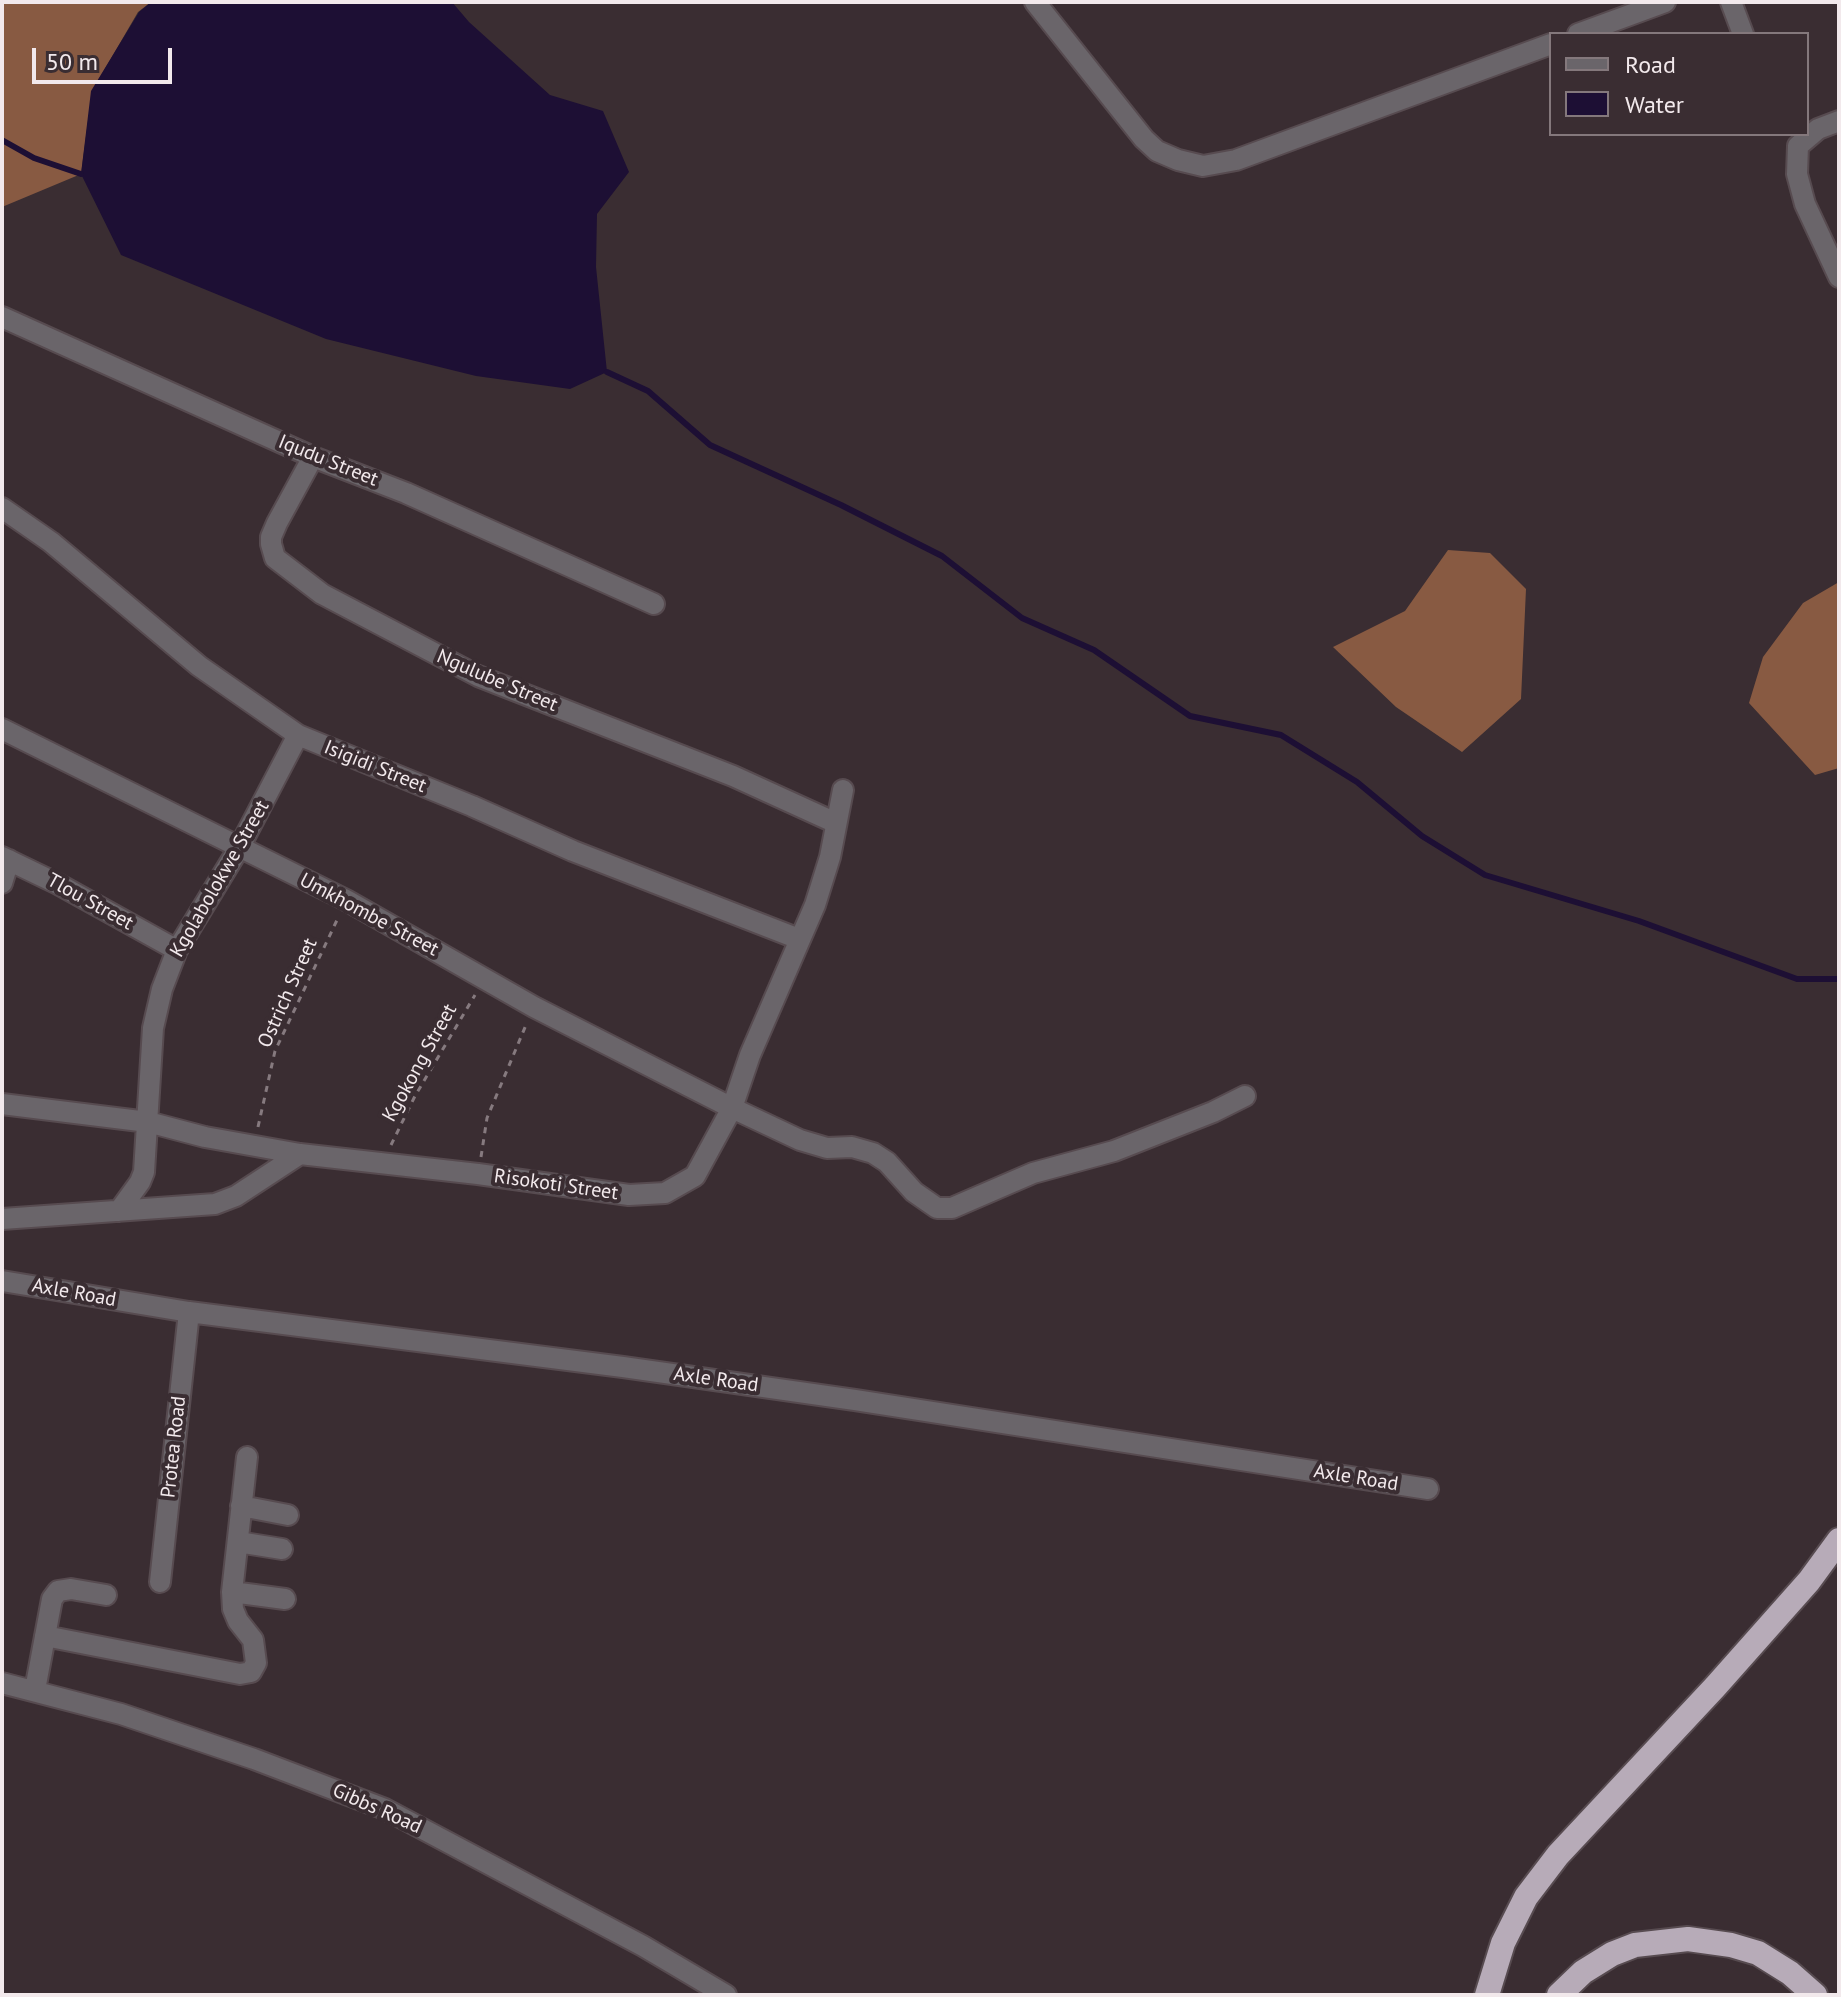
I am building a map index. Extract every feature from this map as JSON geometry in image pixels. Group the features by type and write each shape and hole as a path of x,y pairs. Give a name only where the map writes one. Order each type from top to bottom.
{"highway":[{"path":"1487,1995 1503,1943 1520,1909 1558,1855 1715,1687 1809,1581 1839,1540"},
{"path":"1559,1995 1583,1972 1612,1954 1635,1945 1688,1939 1731,1945 1758,1953 1790,1973 1815,1995"}],"street":[{"path":"1035,2 1144,139 1157,151 1203,166 1236,160 1549,45"},
{"path":"1583,32 1665,2"},
{"path":"1731,2 1742,32"},
{"path":"1809,133 1839,121"},
{"path":"1793,140 1805,204 1839,277"},
{"name":"Iqudu Street","path":"2,317 313,457 406,493 654,604"},
{"name":"Ngulube Street","path":"313,457 271,537 275,558 310,585 373,623 478,676 733,776 836,823"},
{"name":"Isigidi Street","path":"2,508 51,542 199,666 298,735 573,851 799,939"},
{"name":"Umkhombe Street","path":"2,729 346,900 534,1007 732,1108 800,1140 827,1148 852,1147 873,1153 887,1162 914,1192 937,1208 952,1208 1033,1173 1114,1151 1245,1096"},
{"name":"Kgolabolokwe Street","path":"119,1211 144,1172 153,1028 162,989 177,950 239,848 298,735"},
{"name":"Risokoti Street","path":"2,1104 148,1122 254,1147 300,1154 629,1195 665,1193 695,1176 732,1108 815,905 830,857 843,790"},
{"path":"2,883 5,858"},
{"name":"Tlou Street","path":"5,858 177,950"},
{"path":"2,1219 225,1201 300,1154"},
{"name":"Axle Road","path":"2,1281 189,1312 824,1395 1428,1489"},
{"name":"Protea Road","path":"160,1582 189,1312"},
{"path":"45,1636 240,1674 251,1672 256,1663 253,1640 238,1621 233,1609 232,1592 247,1457"},
{"path":"241,1506 288,1515"},
{"path":"238,1542 282,1549"},
{"path":"35,1690 52,1599 58,1591 71,1589 106,1595"},
{"path":"232,1592 285,1599"},
{"name":"Gibbs Road","path":"2,1683 121,1714 254,1759 385,1809 643,1946 726,1995"}],"path":[{"name":"Ostrich Street","path":"254,1147 275,1051 346,900"},
{"name":"Kgokong Street","path":"382,1163 415,1096 485,978"},
{"path":"478,1174 487,1118 534,1007"}],"shaded area":[{"path":"2,2 151,2 138,12 92,91 81,174 2,207"},
{"path":"1448,550 1490,553 1526,589 1521,699 1462,752 1396,707 1333,647 1405,611"},
{"path":"1839,582 1839,768 1815,775 1749,703 1763,657 1803,603"}],"water":[{"path":"151,2 452,2 469,22 550,95 603,111 629,172 597,214 596,267 607,372 570,389 476,376 326,339 121,255 81,174 91,91 139,12"}],"waterway":[{"path":"2,140 34,158 81,174"},
{"path":"607,372 648,391 710,445 841,505 942,556 1022,618 1094,650 1190,716 1281,735 1357,782 1422,836 1485,875 1639,921 1797,979 1839,979"}]}
